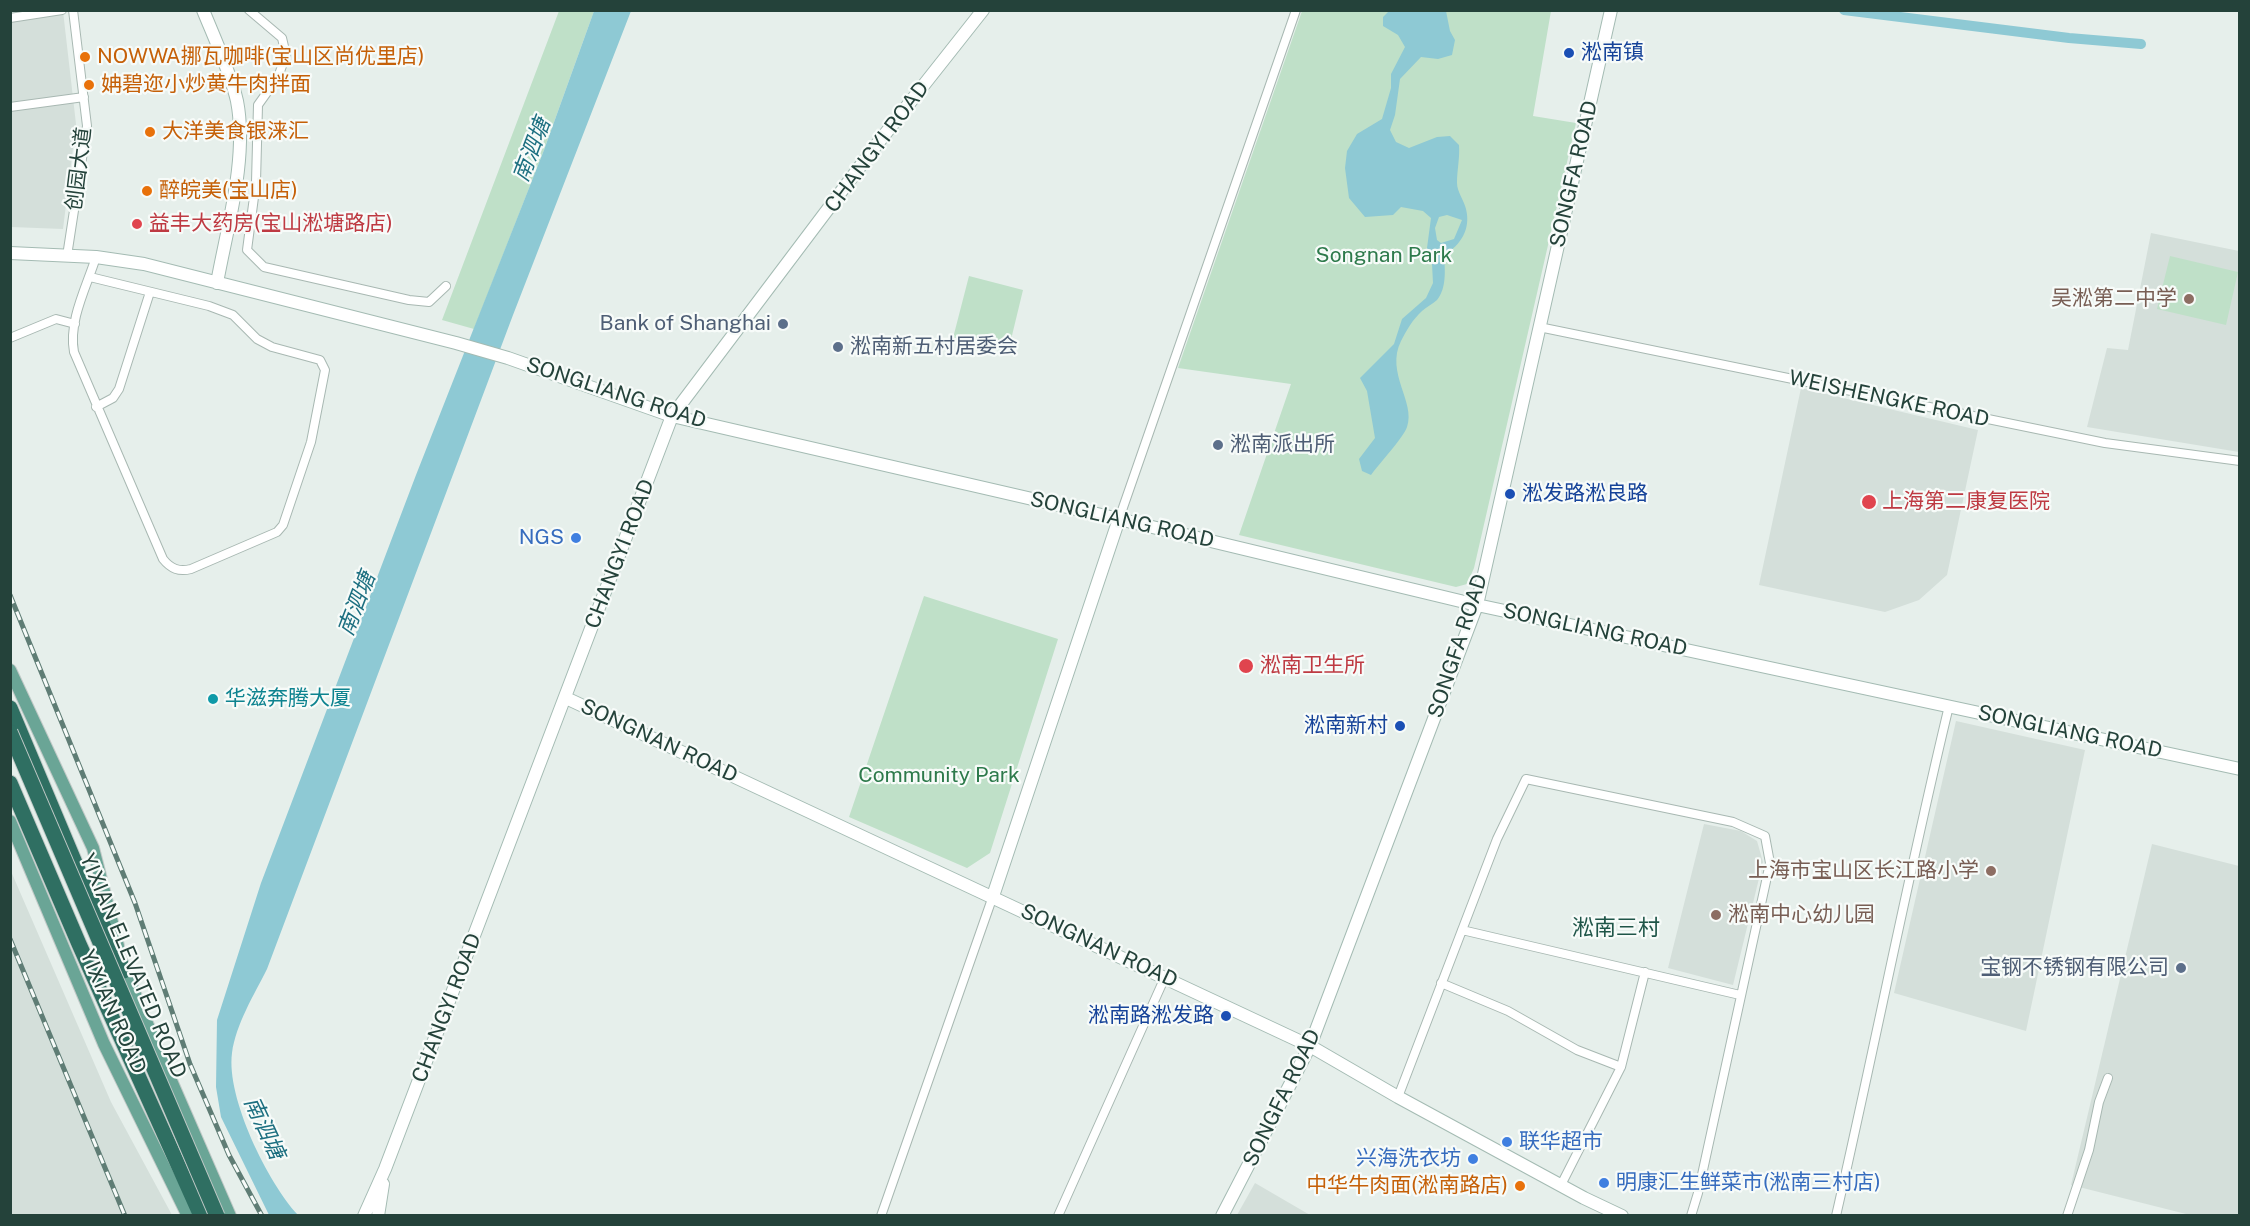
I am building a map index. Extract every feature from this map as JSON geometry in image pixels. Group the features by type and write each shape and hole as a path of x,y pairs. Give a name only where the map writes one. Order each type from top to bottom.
{"highway":[{"path":"10,708 81,877 124,971"},
{"name":"YIXIAN ELEVATED ROAD","path":"10,732 217,1215"},
{"name":"YIXIAN ELEVATED ROAD","path":"10,783 79,944 201,1215"}],"main road":[{"name":"YIXIAN ROAD","path":"10,670 93,848 124,971"},
{"name":"YIXIAN ROAD","path":"10,745 70,887 124,971 230,1215"},
{"name":"YIXIAN ROAD","path":"10,821 104,1044 188,1215"}],"street":[{"path":"10,18 62,10"},
{"name":"创园大道","path":"67,256 87,126 73,10"},
{"path":"203,10 237,101 240,144 217,284"},
{"path":"249,10 282,38 286,55 278,77 258,105 256,182 247,250 264,267 409,300 429,302 446,286"},
{"name":"CHANGYI ROAD","path":"364,1215 385,1169 672,416 874,148 983,10"},
{"path":"881,1215 993,896 1119,519 1296,10"},
{"name":"SONGFA ROAD","path":"1222,1215 1310,1046 1477,605 1611,10"},
{"path":"10,107 84,97"},
{"name":"SONGLIANG ROAD","path":"10,253 96,257 144,264 456,343 508,358 672,416 1119,519 1477,605 2240,769"},
{"path":"90,277 209,306 233,315 257,339 272,347 320,360 325,370 311,442 280,529 191,569 182,571 173,568 163,559 96,406 72,343 75,324 96,257"},
{"path":"96,406 113,398 119,389 150,292"},
{"path":"10,338 56,319 75,324"},
{"name":"WEISHENGKE ROAD","path":"1539,327 2104,443 2240,461"},
{"name":"SONGNAN ROAD","path":"566,698 1310,1046 1398,1097 1561,1185 1622,1215"},
{"path":"1836,1215 1916,842 1949,705"},
{"path":"1398,1097 1497,839 1526,779 1733,822 1765,836 1770,863 1698,1192 1690,1215"},
{"path":"1462,930 1740,995"},
{"path":"1561,1185 1621,1067 1645,972"},
{"path":"1058,1215 1165,977"},
{"path":"1441,983 1508,1011 1577,1050 1621,1067"},
{"path":"2067,1215 2089,1150 2099,1102 2108,1078"},
{"name":"CHANGYI ROAD","path":"378,1215 385,1169"}],"shaded area":[{"path":"11,11 63,11 76,124 63,229 11,227"},
{"name":"吴淞第二中学","path":"2151,233 2239,251 2239,452 2087,427 2107,348 2128,350"},
{"name":"上海第二康复医院","path":"1801,388 1978,430 1947,575 1919,600 1885,612 1759,585"},
{"name":"上海市宝山区长江路小学","path":"1956,721 2085,750 2026,1031 1894,993"},
{"name":"淞南中心幼儿园","path":"1704,824 1741,831 1757,841 1763,862 1733,985 1668,968"},
{"name":"宝钢不锈钢有限公司","path":"2152,844 2239,866 2239,1215 2190,1215 2071,1185"},
{"path":"10,869 111,1102 172,1215 11,1215"},
{"path":"1255,1183 1310,1215 1237,1215"}],"green space":[{"path":"559,11 594,11 544,150 474,329 442,320"},
{"name":"Songnan Park","path":"1302,11 1551,11 1533,116 1576,123 1474,568 1467,584 1456,587 1239,535 1291,384 1178,368"},
{"path":"2170,256 2238,272 2226,325 2157,309"},
{"path":"969,276 1023,290 1008,352 953,338"},
{"name":"Community Park","path":"924,596 1058,639 990,853 967,868 849,817"}],"water":[{"path":"594,11 631,11 513,315 267,969 246,1010 234,1042 232,1072 242,1116 262,1162 286,1201 298,1215 269,1215 221,1117 216,1087 217,1020 261,883 416,475 544,150"},
{"path":"1389,11 1446,11 1450,31 1455,40 1452,55 1438,59 1421,57 1400,79 1395,115 1390,130 1396,142 1409,148 1437,137 1450,136 1459,145 1457,186 1466,209 1467,223 1460,241 1444,255 1445,278 1440,295 1416,318 1401,341 1396,364 1408,408 1407,427 1371,475 1362,471 1359,459 1375,438 1367,391 1360,378 1394,344 1402,319 1426,298 1433,283 1432,264 1427,248 1431,218 1423,211 1401,207 1393,215 1365,217 1349,198 1345,168 1347,151 1357,134 1382,119 1391,88 1391,74 1405,47 1398,35 1383,26 1383,17","holes":["1447,215 1462,220 1454,239 1441,243 1437,240 1435,228 1439,217"]}],"waterway":[{"path":"1844,10 2069,38 2141,44"}],"railway":[{"path":"10,595 135,903 190,1064 229,1155 262,1216"},
{"path":"10,939 125,1216"}],"place":[{"name":"淞南镇","path":"1569,53"},
{"name":"NOWWA挪瓦咖啡(宝山区尚优里店)","path":"85,57"},
{"name":"姌碧迩小炒黄牛肉拌面","path":"89,85"},
{"name":"大洋美食银涞汇","path":"150,132"},
{"name":"醉皖美(宝山店)","path":"147,191"},
{"name":"益丰大药房(宝山淞塘路店)","path":"137,224"},
{"name":"吴淞第二中学","path":"2189,299"},
{"name":"Bank of Shanghai","path":"783,324"},
{"name":"淞南新五村居委会","path":"838,347"},
{"name":"淞南派出所","path":"1218,445"},
{"name":"淞发路淞良路","path":"1510,494"},
{"name":"上海第二康复医院","path":"1869,502"},
{"name":"NGS","path":"576,538"},
{"name":"淞南卫生所","path":"1246,666"},
{"name":"华滋奔腾大厦","path":"213,699"},
{"name":"淞南新村","path":"1400,726"},
{"name":"上海市宝山区长江路小学","path":"1991,871"},
{"name":"淞南中心幼儿园","path":"1716,915"},
{"name":"宝钢不锈钢有限公司","path":"2181,968"},
{"name":"淞南路淞发路","path":"1226,1016"},
{"name":"联华超市","path":"1507,1142"},
{"name":"兴海洗衣坊","path":"1473,1159"},
{"name":"明康汇生鲜菜市(淞南三村店)","path":"1604,1183"},
{"name":"中华牛肉面(淞南路店)","path":"1520,1186"}],"district":[{"name":"淞南三村","path":"1616,928"}],"water label":[{"name":"南泗塘","path":"532,150"},
{"name":"南泗塘","path":"357,604"},
{"name":"南泗塘","path":"264,1128"}]}
